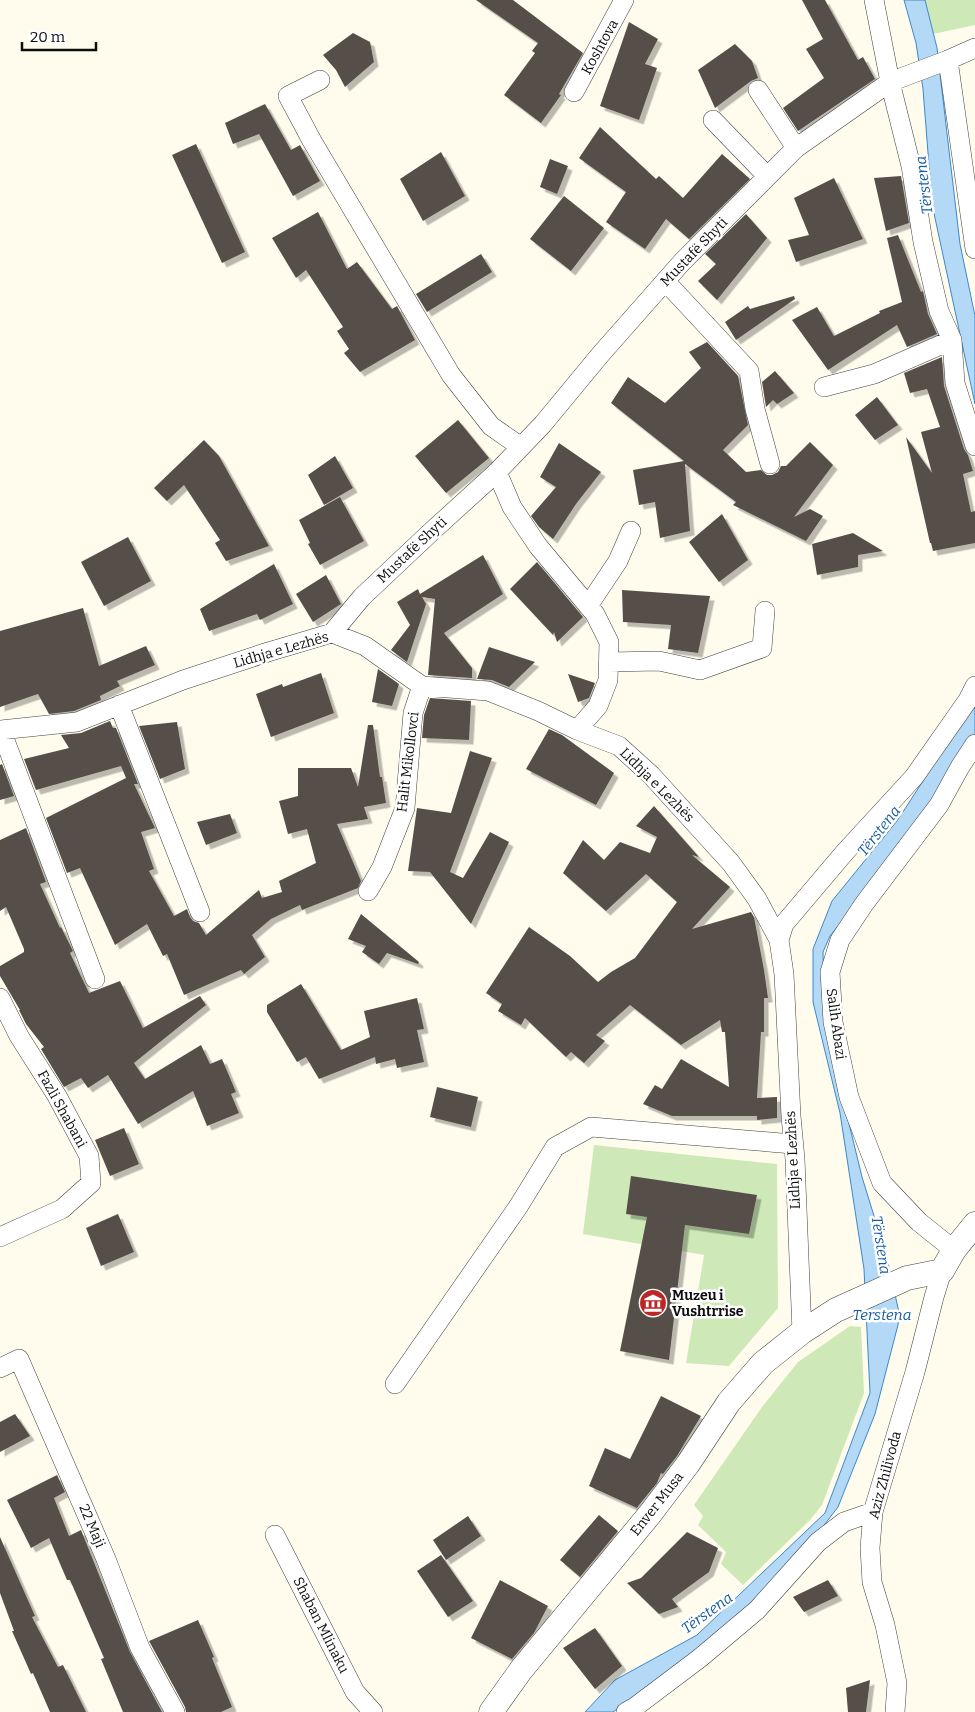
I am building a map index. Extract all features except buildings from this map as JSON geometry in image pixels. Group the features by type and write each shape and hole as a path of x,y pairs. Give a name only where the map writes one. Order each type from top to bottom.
{"street":[{"name":"Koshtova","path":"574,92 624,0"},
{"path":"874,0 890,82 911,166 923,242 939,311 952,340 955,383 975,446"},
{"name":"Mustafë Shyti","path":"332,633 362,597 498,472 522,447 682,262 796,148 890,82 975,48"},
{"path":"948,60 975,249"},
{"path":"320,80 288,96 312,141 451,374 490,426 522,447"},
{"path":"758,90 796,148"},
{"path":"712,120 767,176"},
{"path":"665,281 749,371 755,408 770,464"},
{"path":"824,387 874,374 952,340"},
{"path":"498,472 512,507 538,546 594,614 609,642 608,680 598,706 577,730"},
{"path":"588,606 618,560 631,531"},
{"path":"609,662 659,661 700,670 762,648 764,611"},
{"name":"Lidhja e Lezhës","path":"95,979 1,730 77,722 183,680 332,633 364,646 422,686 488,691 538,711 577,730 619,746 651,775 731,863 757,899 779,940 784,974 794,1144 802,1332"},
{"name":"Halit Mikollovci","path":"368,891 382,867 405,808 413,713 422,686"},
{"path":"779,940 784,924 845,852 914,777 968,700 975,686"},
{"path":"119,705 200,912"},
{"name":"Salih Abazi","path":"954,1250 919,1222 882,1183 849,1097 834,1022 830,972 840,940 864,904 939,805 975,744"},
{"name":"Fazli Shabani","path":"0,998 19,1036 57,1096 89,1156 91,1183 62,1209 0,1237"},
{"path":"395,1384 518,1207 555,1147 591,1127 794,1144"},
{"path":"942,1270 954,1250 975,1224"},
{"name":"Enver Musa","path":"491,1712 540,1647 660,1500 688,1464 729,1402 763,1363 802,1332 836,1310 908,1278 942,1270"},
{"name":"Aziz Zhilivoda","path":"895,1712 897,1683 885,1625 872,1582 870,1548 873,1512 915,1372 942,1270"},
{"name":"22 Maji","path":"0,1368 19,1359 106,1559 140,1648 175,1712"},
{"path":"626,1712 700,1658 757,1610 818,1542 844,1522 873,1512"},
{"name":"Shaban Mlinaku","path":"275,1535 355,1692 373,1712"}],"green space":[{"path":"925,0 975,0 975,25 933,34"},
{"path":"594,1145 777,1164 778,1308 729,1366 686,1363 704,1255 583,1234"},
{"path":"850,1326 861,1327 864,1393 822,1505 810,1520 743,1585 721,1564 726,1552 698,1525 703,1516 694,1505 762,1407 798,1362"}],"water":[{"path":"904,0 925,0 937,48 960,244 975,316 975,404 932,204 923,89 916,43"},
{"name":"Terstena","path":"975,701 975,735 901,848 830,936 823,952 825,1025 862,1177 887,1258 900,1317 875,1414 838,1507 795,1563 718,1639 613,1712 585,1712 615,1680 697,1635 825,1513 870,1393 864,1269 840,1113 813,1002 813,949 832,901 897,821"}],"place":[{"name":"Muzeu i Vushtrrise","path":"653,1303"}],"water label":[{"name":"Tërstena","path":"924,185"},
{"name":"Tërstena","path":"879,831"},
{"name":"Tërstena","path":"881,1245"},
{"name":"Tërstena","path":"707,1613"}]}
